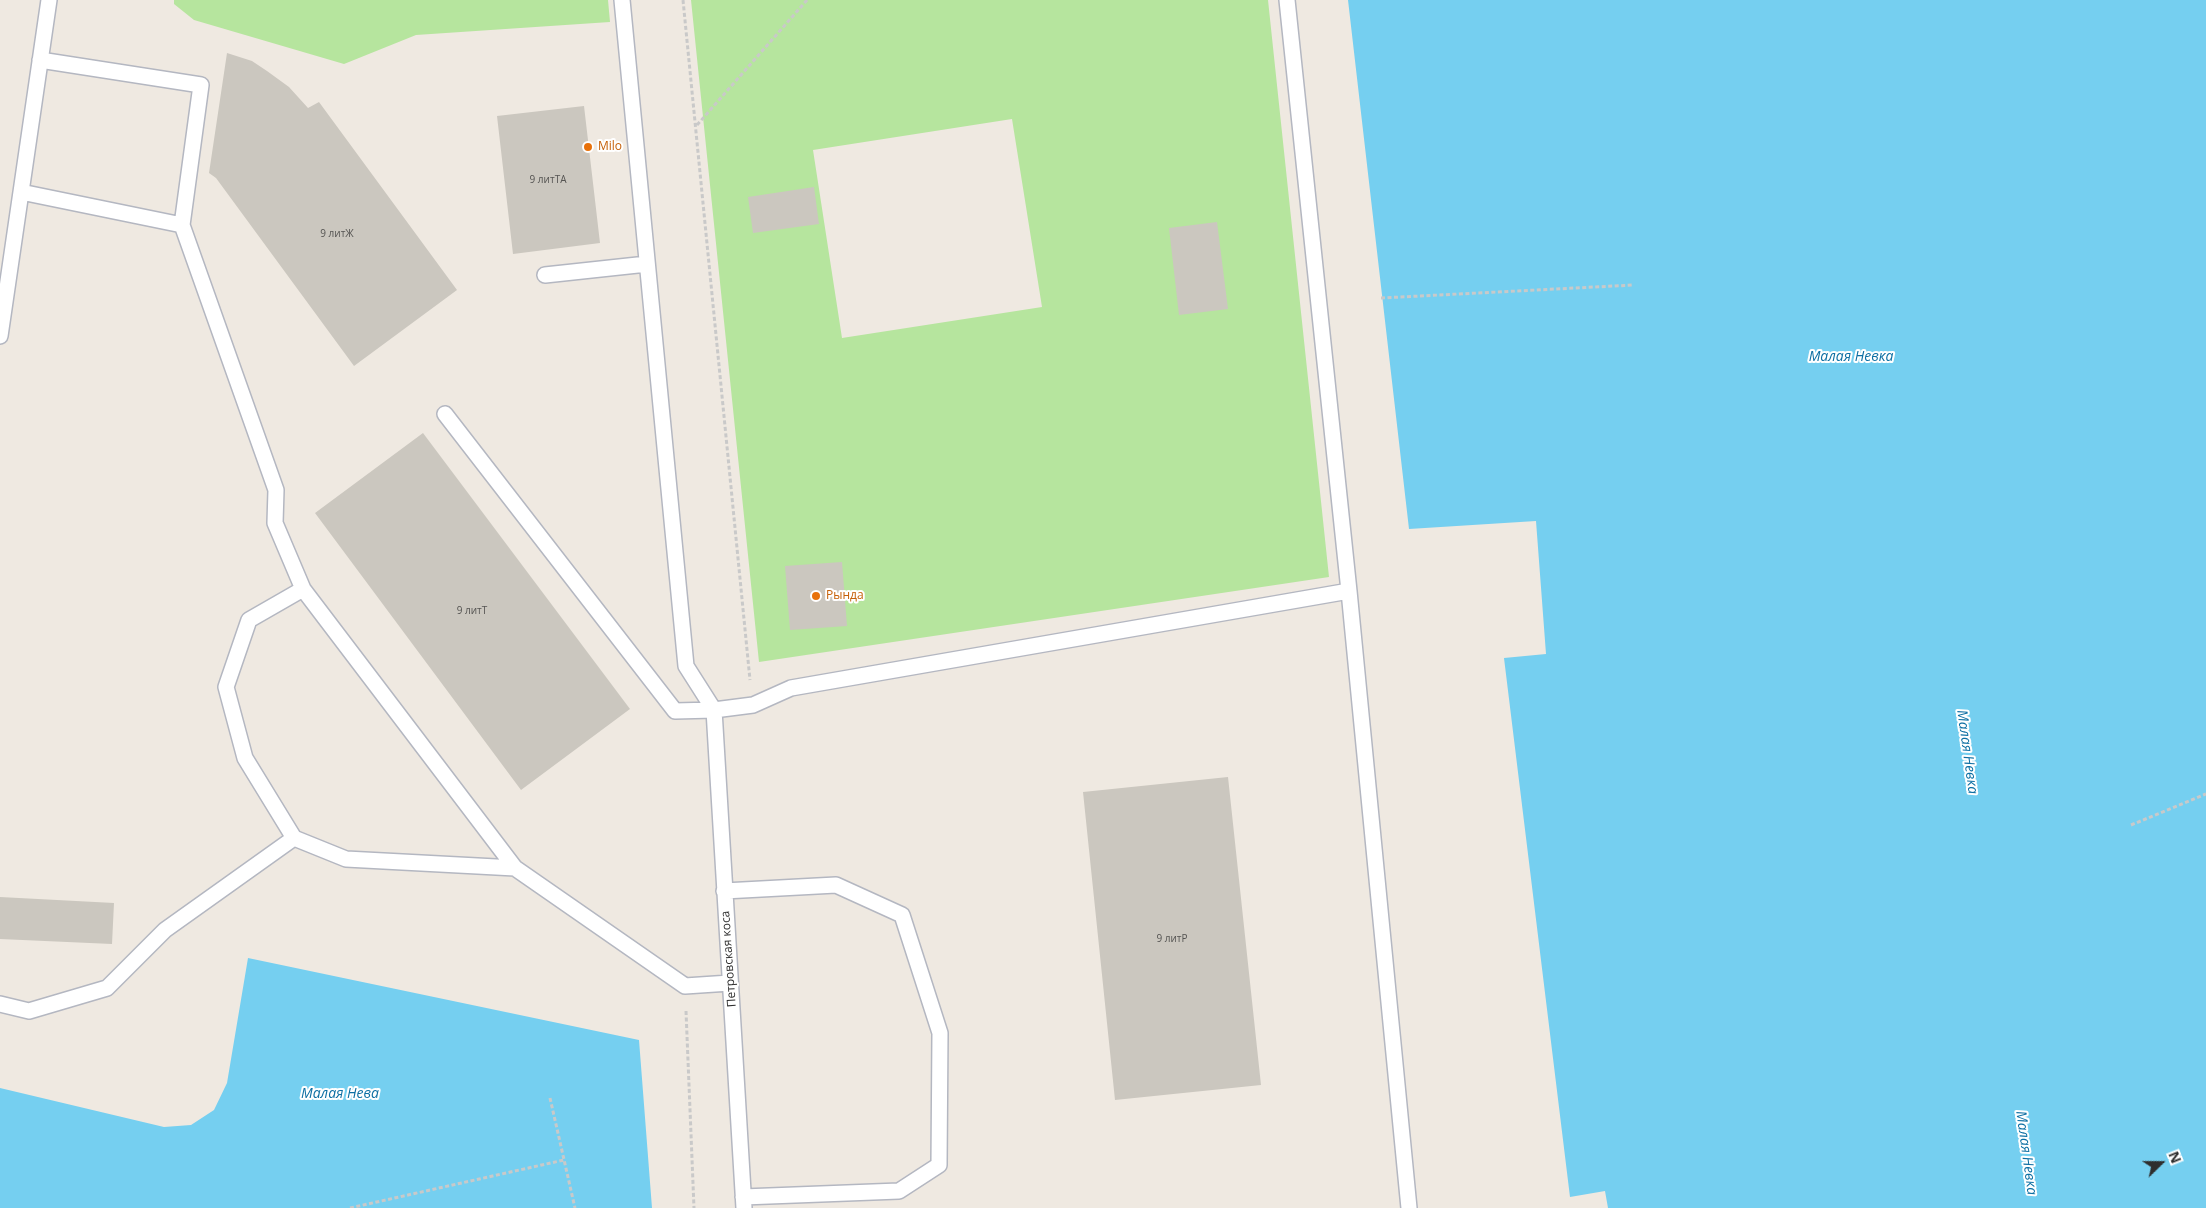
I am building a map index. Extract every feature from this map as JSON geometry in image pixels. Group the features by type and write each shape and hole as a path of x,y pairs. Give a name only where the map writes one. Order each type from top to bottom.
{"lane":[{"path":"0,336 49,0"},
{"path":"622,0 686,666 714,710"},
{"path":"1287,0 1349,591 1409,1208"},
{"path":"40,60 201,85 182,225 276,490 275,523 303,589 514,868 685,986 730,983"},
{"path":"21,192 182,225"},
{"path":"545,275 647,264"},
{"path":"445,414 675,711 714,710 753,705 791,688 1349,591"},
{"path":"303,589 249,620 226,686 245,758 294,838 346,859 514,868"},
{"name":"Петровская коса","path":"714,710 744,1202"},
{"path":"0,1004 29,1011 107,988 165,930 294,838"},
{"path":"724,891 836,885 902,915 940,1033 939,1165 900,1191 744,1202"}],"path":[{"path":"683,0 753,705"},
{"path":"696,125 807,0"},
{"path":"1381,298 1634,285"},
{"path":"2131,825 2206,794"},
{"path":"685,986 694,1208"},
{"path":"550,1098 575,1208"},
{"path":"350,1208 564,1160"}],"green space":[{"path":"174,0 608,0 610,22 416,35 344,64 194,20 174,4"},
{"path":"691,0 1268,0 1329,577 759,662","holes":["1012,119 1042,307 842,338 813,150"]}],"water":[{"name":"Малая Невка","path":"1348,0 2206,0 2206,1208 1608,1208 1605,1191 1570,1197 1504,658 1546,654 1536,521 1409,529"},
{"name":"Малая Нева","path":"248,958 639,1040 652,1208 0,1208 0,1088 164,1127 191,1125 214,1110 227,1083"}],"building":[{"path":"227,53 252,61 267,71 289,87 308,108 319,102 457,290 354,366 216,178 209,173"},
{"path":"584,106 600,243 513,254 497,116"},
{"path":"814,187 819,224 753,233 748,197"},
{"path":"1217,222 1228,309 1179,315 1169,228"},
{"path":"423,433 630,709 521,790 315,513"},
{"name":"Рында","path":"842,562 847,626 790,630 785,566"},
{"path":"1228,777 1261,1085 1115,1100 1083,792"},
{"path":"0,897 114,903 112,944 0,939"}],"place":[{"name":"Milo","path":"588,147"},
{"name":"Рында","path":"816,596"}]}
